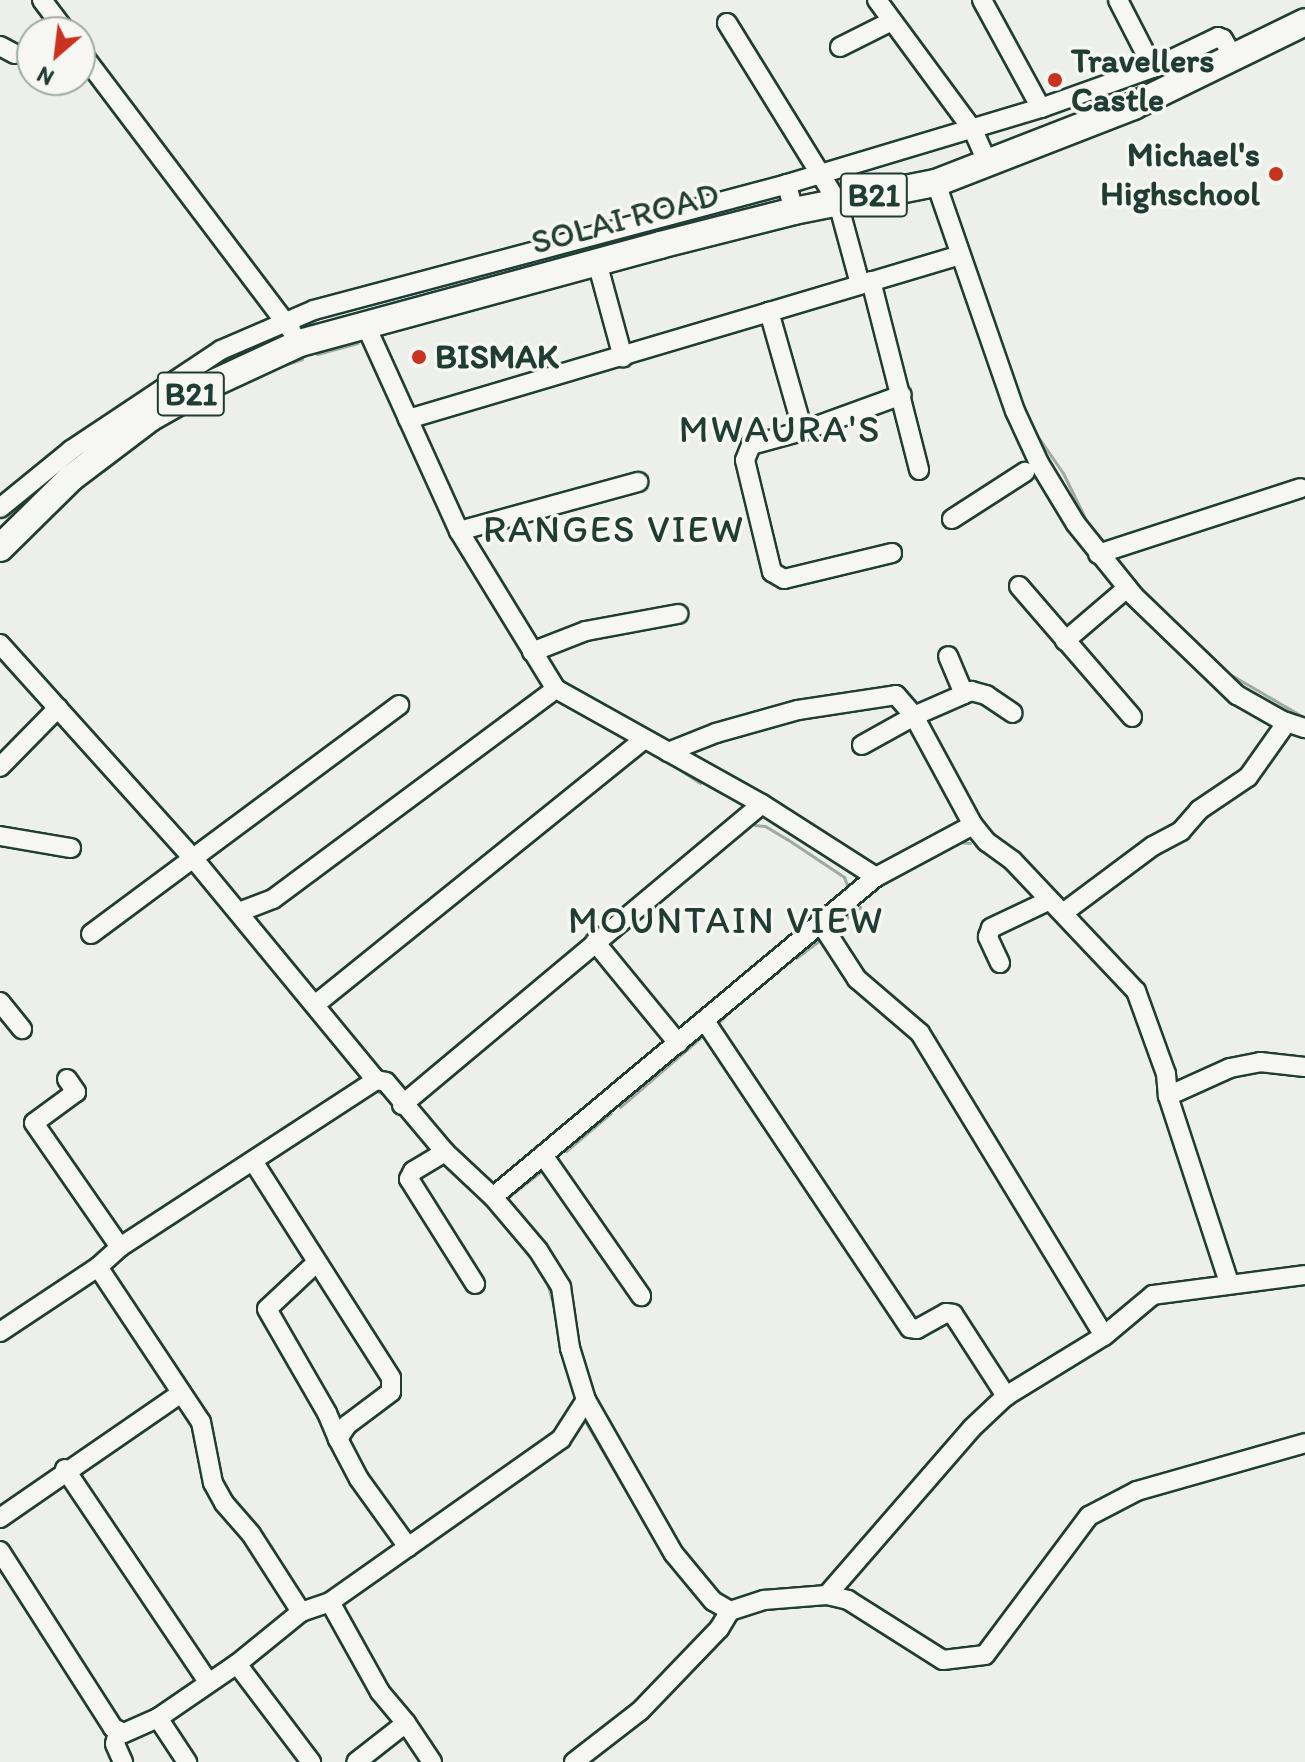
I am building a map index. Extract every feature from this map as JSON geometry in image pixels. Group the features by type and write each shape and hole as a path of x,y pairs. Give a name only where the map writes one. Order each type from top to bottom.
{"highway":[{"name":"SOLAI ROAD","path":"0,548 71,478 150,418 293,333 366,326 794,211 936,183 1133,106 1305,22"}],"street":[{"path":"877,0 973,130 987,161"},
{"path":"982,0 1041,108"},
{"path":"1118,0 1153,68"},
{"path":"840,47 892,21"},
{"path":"727,23 823,174 838,203 902,395 919,470"},
{"path":"0,508 71,450 221,350 293,333 328,306 787,184 973,130 1153,68 1218,37 1223,39 1233,57"},
{"path":"96,72 293,333"},
{"path":"936,183 1015,411 1039,463 1098,554 1127,588 1237,695 1296,725 1248,777 1199,810 1181,831 1056,906 991,928 988,937 1000,963"},
{"path":"787,184 794,211"},
{"path":"408,419 623,358 960,255"},
{"path":"597,262 623,358"},
{"path":"769,312 803,431"},
{"path":"366,326 459,531 556,689 762,804 876,877"},
{"path":"892,553 784,579 776,577 745,460 751,445 803,431 902,395"},
{"path":"952,519 1025,472"},
{"path":"459,531 638,482"},
{"path":"1098,554 1301,488"},
{"path":"1019,586 1132,717"},
{"path":"1065,641 1127,588"},
{"path":"532,652 586,631 678,614"},
{"path":"0,644 193,858 376,1080 386,1082 402,1105 445,1152 493,1197 554,1271 561,1287 570,1348 586,1400 674,1554 713,1601 730,1611"},
{"path":"948,656 964,694"},
{"path":"239,912 273,899 556,689"},
{"path":"862,745 914,716 971,691 986,695 1013,713"},
{"path":"668,752 716,733 798,710 896,695 914,716 973,825 1056,906 1136,991 1166,1074 1168,1096 1229,1283"},
{"path":"91,934 399,705"},
{"path":"0,767 58,708"},
{"path":"316,1004 644,739"},
{"path":"402,1105 762,804"},
{"path":"493,1197 876,877 973,825"},
{"path":"0,836 71,848"},
{"path":"820,922 857,979 920,1033 1104,1336"},
{"path":"595,942 678,1043"},
{"path":"0,1002 22,1029"},
{"path":"705,1021 910,1328 917,1329 946,1313 953,1314 1006,1396"},
{"path":"1168,1096 1245,1065 1260,1062 1305,1067"},
{"path":"67,1079 76,1092 34,1123 120,1247"},
{"path":"0,1332 98,1267 120,1247 376,1080"},
{"path":"445,1152 413,1171 409,1179 475,1284"},
{"path":"543,1155 641,1296"},
{"path":"253,1161 391,1378 391,1392 347,1425 338,1439"},
{"path":"316,1263 267,1309 327,1413 359,1479 408,1547"},
{"path":"98,1267 201,1422 213,1483 224,1503 251,1534 301,1612"},
{"path":"827,1595 972,1428 1006,1396 1104,1336 1153,1295 1305,1275"},
{"path":"0,1518 65,1469 181,1393"},
{"path":"0,1551 104,1715 118,1732 124,1733 158,1718 237,1664 301,1612 330,1602 561,1439 586,1400"},
{"path":"574,1762 640,1711 719,1629 730,1611 764,1600 827,1595 848,1600 943,1660 985,1655 1089,1516 1137,1491 1305,1443"},
{"path":"65,1469 208,1682"},
{"path":"330,1602 380,1692 432,1762"},
{"path":"237,1664 311,1762"},
{"path":"158,1718 187,1762"},
{"path":"356,1762 406,1723"},
{"path":"118,1732 115,1744 123,1762"}],"waterway":[{"path":"317,354 358,343"},
{"path":"983,347 1002,401"},
{"path":"284,365 302,359"},
{"path":"103,471 160,427"},
{"path":"1034,431 1063,473 1090,528"},
{"path":"89,480 96,476"},
{"path":"1125,600 1174,647"},
{"path":"19,651 78,717"},
{"path":"1211,658 1220,666"},
{"path":"1233,676 1305,718"},
{"path":"102,743 137,782"},
{"path":"670,763 700,783"},
{"path":"755,825 765,826 844,877 849,891"},
{"path":"958,842 970,843"},
{"path":"976,846 980,849"},
{"path":"833,929 860,907"},
{"path":"796,958 820,940"},
{"path":"774,974 789,962"},
{"path":"756,989 765,982"},
{"path":"717,1024 734,1007"},
{"path":"620,1107 705,1034"},
{"path":"374,1090 382,1093 395,1107"},
{"path":"566,1151 611,1113"},
{"path":"506,1199 544,1169"},
{"path":"546,1279 557,1318"},
{"path":"585,1421 634,1505"},
{"path":"641,1518 661,1549"},
{"path":"686,1552 694,1564"}],"place":[{"name":"Travellers Castle","path":"1055,80"},
{"name":"Michael's Highschool","path":"1276,174"},
{"name":"BISMAK","path":"419,357"}],"district":[{"name":"MWAURA'S","path":"780,430"},
{"name":"RANGES VIEW","path":"614,530"},
{"name":"MOUNTAIN VIEW","path":"726,921"}]}
